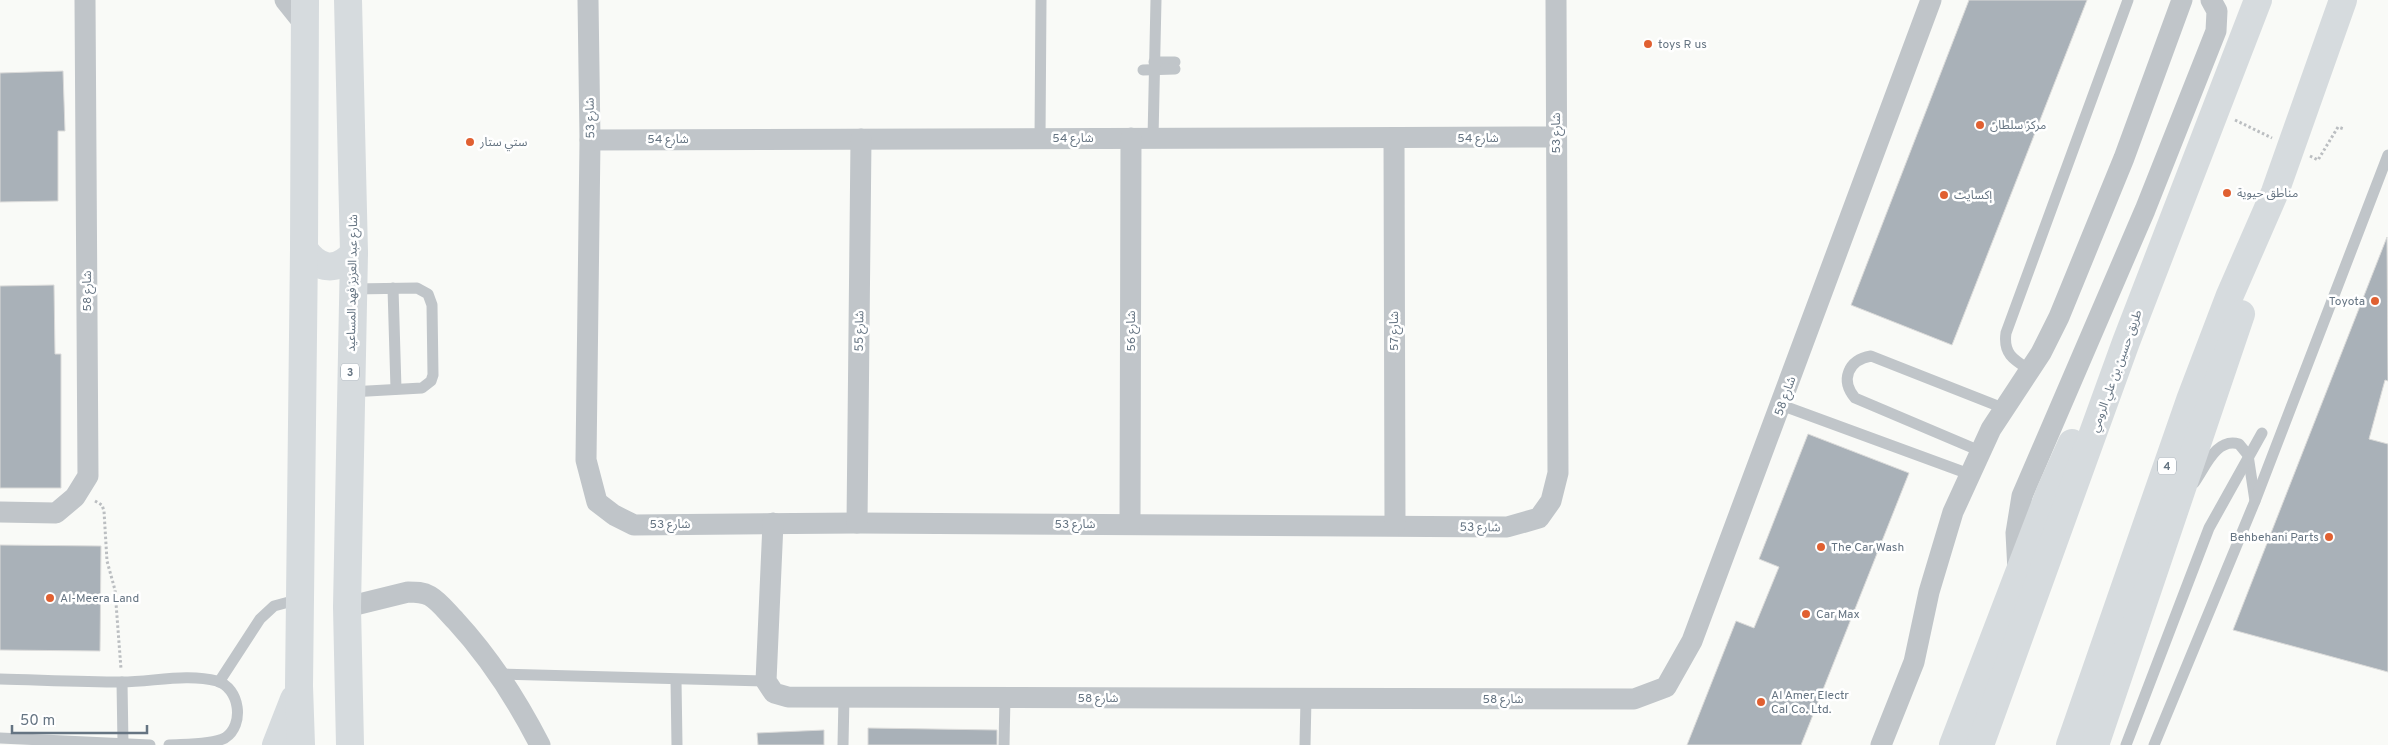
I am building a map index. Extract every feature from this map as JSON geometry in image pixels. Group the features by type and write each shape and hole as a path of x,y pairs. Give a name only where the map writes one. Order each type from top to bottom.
{"main road":[{"name":"طريق حسين بن علي الرومي","path":"1980,745 2126,342 2258,0"},
{"name":"4","path":"2070,745 2190,400 2230,295 2275,192 2343,0"},
{"name":"شارع عبد العزيز فهد المساعيد","path":"352,739 347,607 354,253 353,5"},
{"path":"301,745 298,686 304,249 304,12"},
{"path":"2095,745 2243,306 2275,192"},
{"path":"304,249 311,259 322,266 334,266 346,262 354,253"},
{"path":"1953,745 2068,450 2089,407 2126,342"},
{"path":"276,745 286,725 298,686"}],"street":[{"name":"شارع 58","path":"0,512 56,513 75,497 88,476 85,0"},
{"path":"285,0 304,12"},
{"name":"شارع 53","path":"588,0 590,140 586,460 597,502 614,516 634,525 858,522 1507,527 1539,518 1551,500 1558,473 1556,0"},
{"name":"شارع 58","path":"766,681 774,693 788,697 1634,699 1666,687 1692,641 1931,0"},
{"path":"1881,745 1897,708 1922,633 1940,552 1969,474 2004,408 2030,370 2059,318 2124,158 2182,0"},
{"path":"2019,575 2016,533 2022,496 2145,210 2216,31 2217,11 2211,0"},
{"name":"شارع 56","path":"1130,524 1131,138"},
{"name":"شارع 57","path":"1394,138 1395,525"},
{"name":"شارع 54","path":"590,140 1556,138"},
{"name":"شارع 55","path":"858,522 861,139"},
{"path":"766,681 773,523"},
{"path":"347,607 408,592 425,593 439,603 471,637 499,674 524,714 540,745"},
{"path":"1897,708 1898,745"}],"lane":[{"path":"1040,139 1041,0"},
{"path":"1153,138 1150,67 1156,0"},
{"path":"2030,370 2010,358 2005,342 2006,333 2128,0"},
{"path":"1150,67 1175,66"},
{"path":"2154,745 2255,500 2388,155"},
{"path":"350,392 422,388 431,381 433,376 432,305 428,294 423,290 393,288 353,289"},
{"path":"393,288 396,389"},
{"path":"1980,451 1855,398 1849,391 1846,381 1853,363 1862,358 1872,356 2004,408"},
{"path":"1781,405 1969,474"},
{"path":"2126,745 2209,528 2262,433"},
{"path":"2177,504 2220,446 2229,442 2239,444 2244,449 2248,459 2255,500"},
{"path":"219,682 260,619 274,606 300,599"},
{"path":"499,674 766,681"},
{"path":"0,679 122,682 192,679 219,682 229,689 237,706 236,723 225,738 208,743 168,745"},
{"path":"676,680 677,745"},
{"path":"122,682 123,744"},
{"path":"843,745 844,697"},
{"path":"1004,745 1005,697"},
{"path":"1305,745 1306,699"},
{"path":"0,738 150,745"}],"path":[{"path":"2233,119 2276,140"},
{"path":"2301,152 2318,160 2338,127 2344,129"},
{"path":"75,497 96,501 104,511 107,561 115,590 122,682"}],"building":[{"path":"1969,0 2087,0 1952,345 1851,305"},
{"path":"63,71 65,131 58,131 58,201 0,202 0,73"},
{"name":"Behbehani Parts","path":"2387,237 2388,381 2385,380 2369,439 2388,444 2388,672 2233,630"},
{"path":"54,285 55,354 61,354 61,488 0,488 0,286"},
{"path":"1808,434 1909,473 1801,745 1687,745 1736,621 1754,628 1779,567 1759,559"},
{"name":"Al-Meera Land","path":"0,545 101,546 100,651 0,650"},
{"path":"868,728 997,730 997,745 868,745"},
{"path":"824,730 824,745 758,745 757,733"}],"place":[{"name":"toys R us","path":"1648,44"},
{"name":"مركز سلطان","path":"1980,125"},
{"name":"ستي ستار","path":"470,142"},
{"name":"مناطق حيوية","path":"2227,193"},
{"name":"إكسايت","path":"1944,195"},
{"name":"Toyota","path":"2375,301"},
{"name":"Behbehani Parts","path":"2329,537"},
{"name":"The Car Wash","path":"1821,547"},
{"name":"Al-Meera Land","path":"50,598"},
{"name":"Car Max","path":"1806,614"},
{"name":"Al Amer Electr Cal Co. Ltd.","path":"1761,702"}]}
